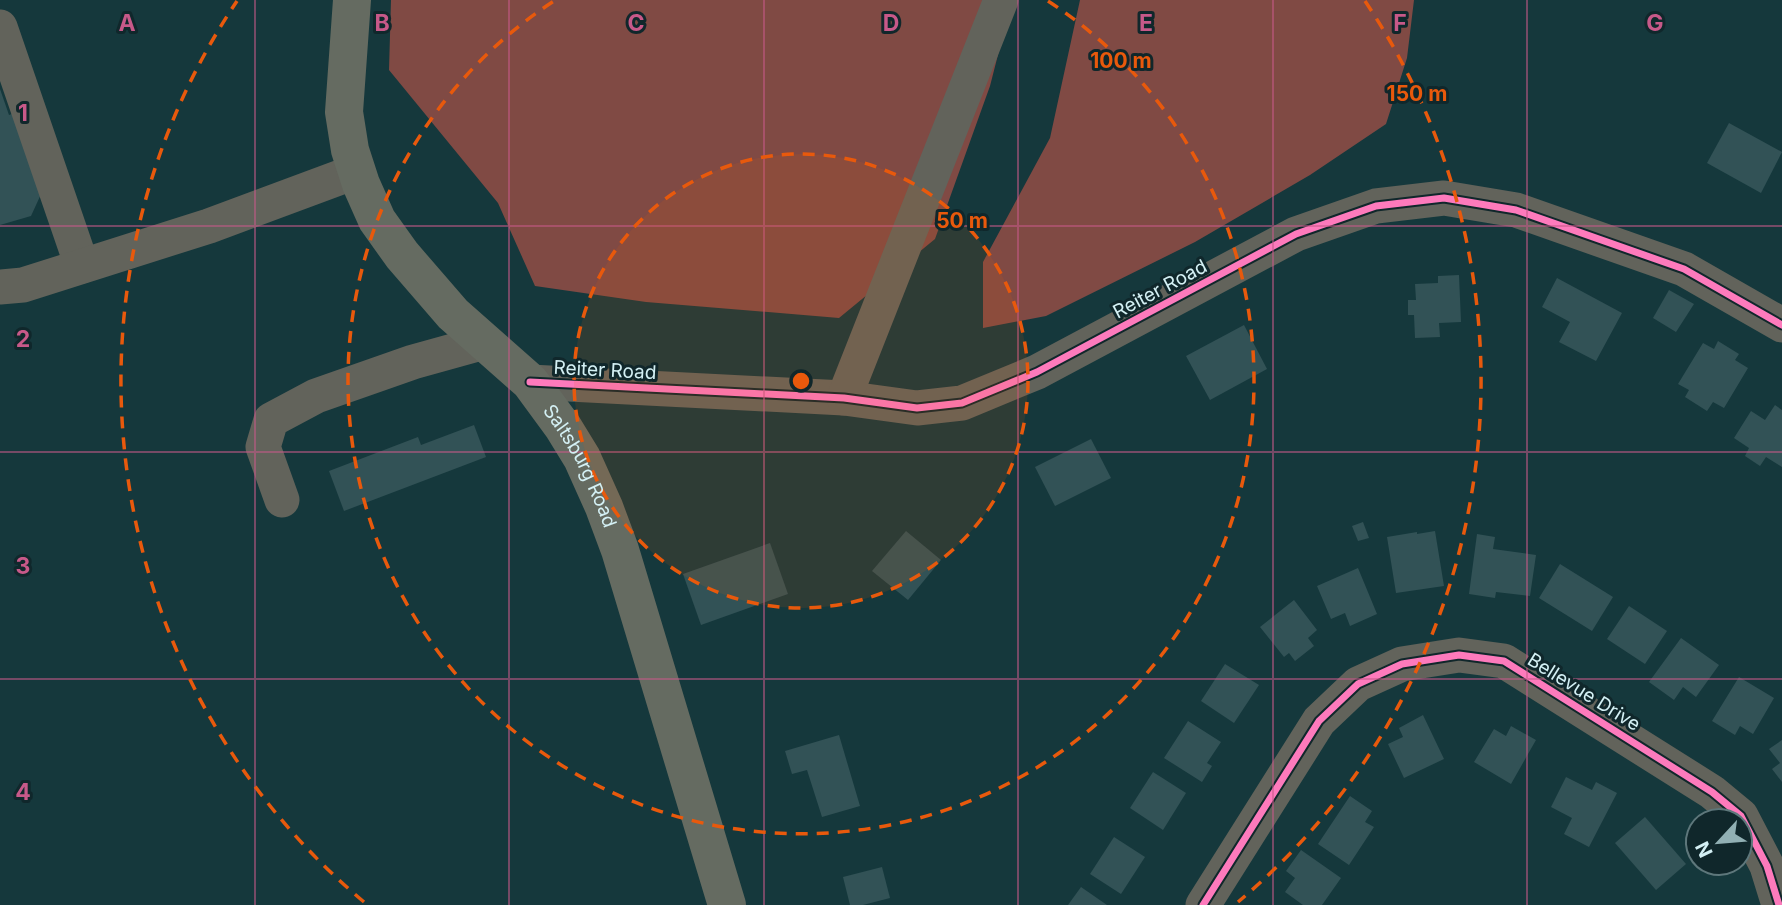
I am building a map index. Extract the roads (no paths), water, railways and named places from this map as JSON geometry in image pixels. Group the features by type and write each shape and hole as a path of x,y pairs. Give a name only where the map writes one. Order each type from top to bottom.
{"main road":[{"name":"Saltsburg Road","path":"352,0 344,113 350,150 357,171 377,219 402,255 453,314 530,382 563,426 582,458 620,550 727,905"}],"street":[{"path":"844,398 1000,0"},
{"path":"0,27 82,266"},
{"path":"0,287 23,285 209,226 357,171"},
{"name":"Reiter Road","path":"530,382 844,398 917,408 962,403 1037,372 1296,234 1376,206 1444,198 1516,210 1684,269 1782,325"},
{"path":"282,500 263,447 271,420 316,396 413,362 485,342"},
{"name":"Bellevue Drive","path":"1203,905 1319,721 1358,684 1402,664 1459,656 1504,661 1712,792 1741,816 1767,866 1779,905"}]}
